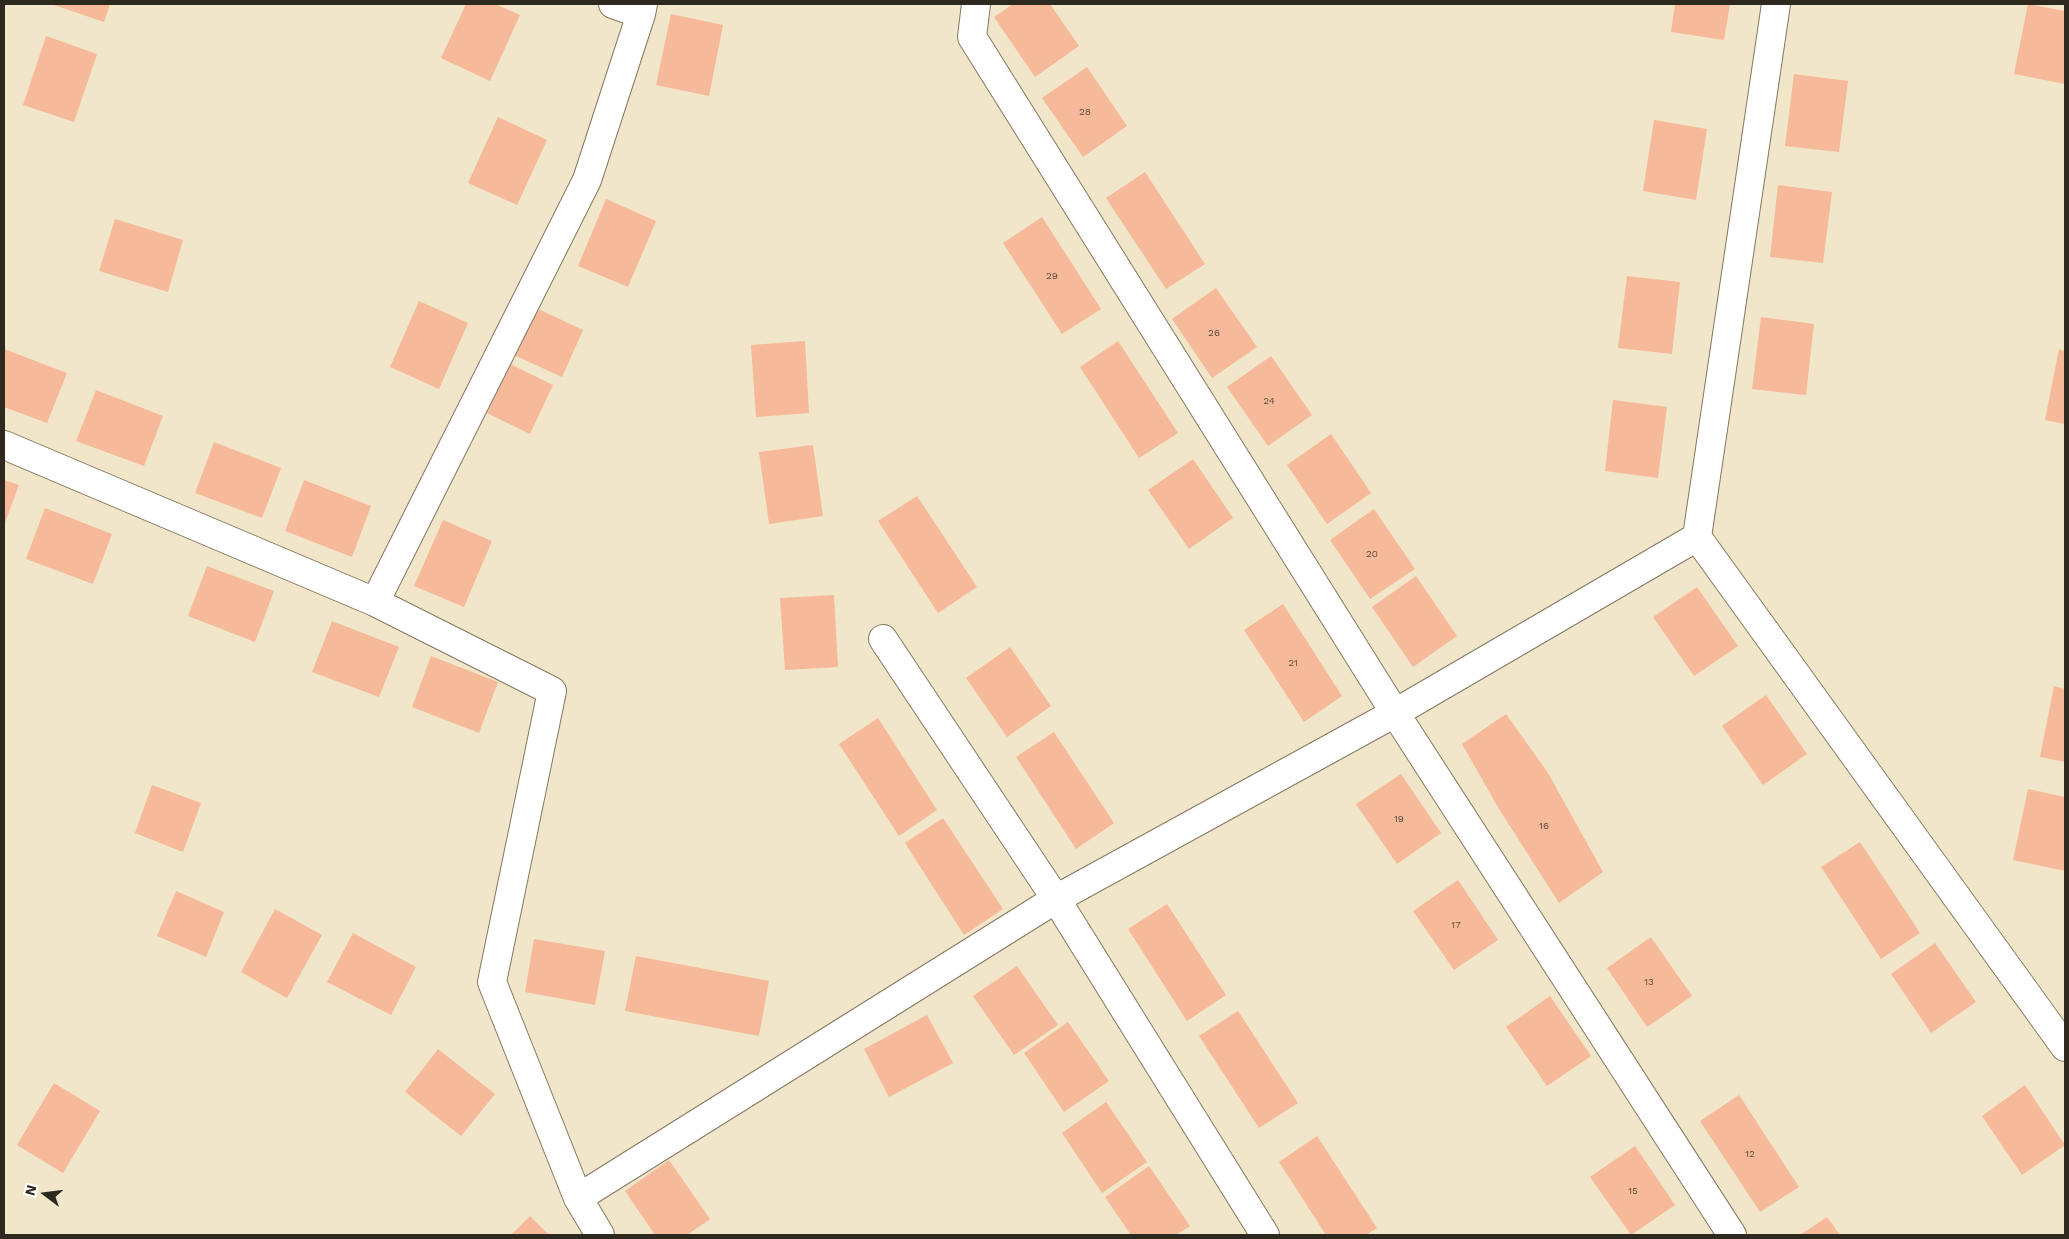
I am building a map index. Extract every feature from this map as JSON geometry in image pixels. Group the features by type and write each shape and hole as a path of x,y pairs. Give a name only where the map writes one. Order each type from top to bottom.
{"street":[{"path":"375,602 587,180 642,9 613,4"},
{"path":"976,4 972,37 1395,713 1732,1235"},
{"path":"1776,4 1697,537 2065,1047"},
{"path":"4,445 375,602 552,691 492,982 578,1198 600,1235"},
{"path":"578,1198 1056,899 1395,713 1697,537"},
{"path":"883,639 1056,899 1265,1235"}],"building":[{"path":"51,4 110,4 104,22"},
{"path":"466,4 495,4 520,15 490,81 441,58"},
{"path":"1013,4 1050,4 1079,46 1035,77 994,17"},
{"path":"1675,4 1730,4 1724,40 1671,32"},
{"path":"2028,4 2065,11 2065,84 2014,74"},
{"path":"671,14 723,25 709,96 656,85"},
{"path":"46,36 97,54 74,122 23,105"},
{"path":"1087,67 1127,126 1083,157 1042,98"},
{"path":"1794,74 1848,81 1839,152 1785,146"},
{"path":"498,117 547,140 517,205 468,183"},
{"path":"1654,120 1707,129 1696,200 1643,191"},
{"path":"1145,172 1205,264 1166,289 1106,198"},
{"path":"1778,185 1832,192 1823,263 1770,257"},
{"path":"606,199 656,221 628,287 578,266"},
{"path":"1042,217 1101,309 1062,334 1003,243"},
{"path":"115,219 183,240 168,292 99,271"},
{"path":"1627,276 1680,282 1672,354 1618,348"},
{"path":"1216,288 1257,347 1212,378 1172,319"},
{"path":"419,301 468,323 439,389 390,367"},
{"path":"536,308 583,330 562,377 514,355"},
{"path":"1761,317 1814,324 1806,395 1752,389"},
{"path":"805,341 809,413 756,417 751,345"},
{"path":"1118,341 1178,433 1139,458 1080,367"},
{"path":"4,349 67,373 47,423 4,407"},
{"path":"2059,349 2065,351 2065,424 2045,420"},
{"path":"1271,356 1312,415 1268,446 1227,387"},
{"path":"510,364 553,385 530,434 487,413"},
{"path":"96,390 163,416 144,466 76,441"},
{"path":"1613,400 1667,407 1658,478 1605,471"},
{"path":"1331,434 1371,493 1327,524 1287,465"},
{"path":"214,442 281,468 262,518 195,493"},
{"path":"813,445 823,516 769,524 759,452"},
{"path":"1193,459 1233,518 1189,549 1148,490"},
{"path":"4,480 19,485 4,525"},
{"path":"304,480 371,506 352,557 285,531"},
{"path":"917,496 977,587 938,613 878,521"},
{"path":"45,508 112,534 93,584 26,559"},
{"path":"1374,509 1415,569 1370,599 1330,540"},
{"path":"443,520 492,541 464,607 414,586"},
{"path":"207,566 274,591 255,642 188,616"},
{"path":"1416,576 1457,636 1413,667 1372,607"},
{"path":"1697,587 1738,646 1694,676 1653,617"},
{"path":"834,595 838,667 785,670 780,598"},
{"path":"1283,604 1342,696 1304,722 1244,630"},
{"path":"332,621 399,647 379,697 312,672"},
{"path":"1010,647 1051,706 1007,737 966,678"},
{"path":"431,656 498,682 479,733 412,707"},
{"path":"2054,686 2065,689 2065,762 2040,757"},
{"path":"1766,695 1807,754 1763,785 1722,726"},
{"path":"1506,714 1548,773 1603,872 1559,903 1499,809 1462,744"},
{"path":"878,718 937,810 899,836 839,744"},
{"path":"1054,732 1114,823 1076,849 1016,757"},
{"path":"1401,774 1441,833 1397,864 1356,804"},
{"path":"152,785 201,803 183,852 135,833"},
{"path":"2028,789 2065,797 2065,871 2013,860"},
{"path":"943,818 1003,909 964,935 905,843"},
{"path":"1860,842 1920,933 1881,959 1821,867"},
{"path":"1458,880 1498,940 1454,970 1413,911"},
{"path":"176,891 224,912 206,957 157,936"},
{"path":"1167,904 1226,995 1187,1021 1128,929"},
{"path":"275,909 322,935 287,998 241,972"},
{"path":"353,933 416,967 391,1015 327,982"},
{"path":"1651,937 1692,996 1647,1027 1607,968"},
{"path":"534,939 605,951 595,1005 525,992"},
{"path":"1935,943 1976,1002 1931,1033 1891,974"},
{"path":"636,956 769,981 759,1036 625,1011"},
{"path":"1017,966 1058,1025 1014,1055 973,996"},
{"path":"1550,996 1591,1056 1547,1086 1506,1027"},
{"path":"1238,1011 1298,1103 1259,1128 1199,1036"},
{"path":"927,1015 953,1063 889,1097 864,1049"},
{"path":"1068,1022 1109,1081 1064,1112 1024,1053"},
{"path":"438,1049 495,1094 461,1136 405,1092"},
{"path":"54,1083 100,1111 63,1173 17,1145"},
{"path":"2025,1085 2065,1145 2022,1175 1982,1116"},
{"path":"1739,1095 1799,1187 1760,1212 1700,1121"},
{"path":"1106,1102 1147,1162 1102,1193 1062,1133"},
{"path":"1317,1136 1377,1228 1366,1235 1326,1235 1279,1162"},
{"path":"1635,1146 1675,1205 1631,1235 1590,1177"},
{"path":"669,1160 710,1219 687,1235 655,1235 625,1191"},
{"path":"1149,1166 1190,1226 1176,1235 1131,1235 1105,1197"},
{"path":"530,1216 549,1235 511,1235"},
{"path":"1827,1217 1840,1235 1800,1235"}]}
